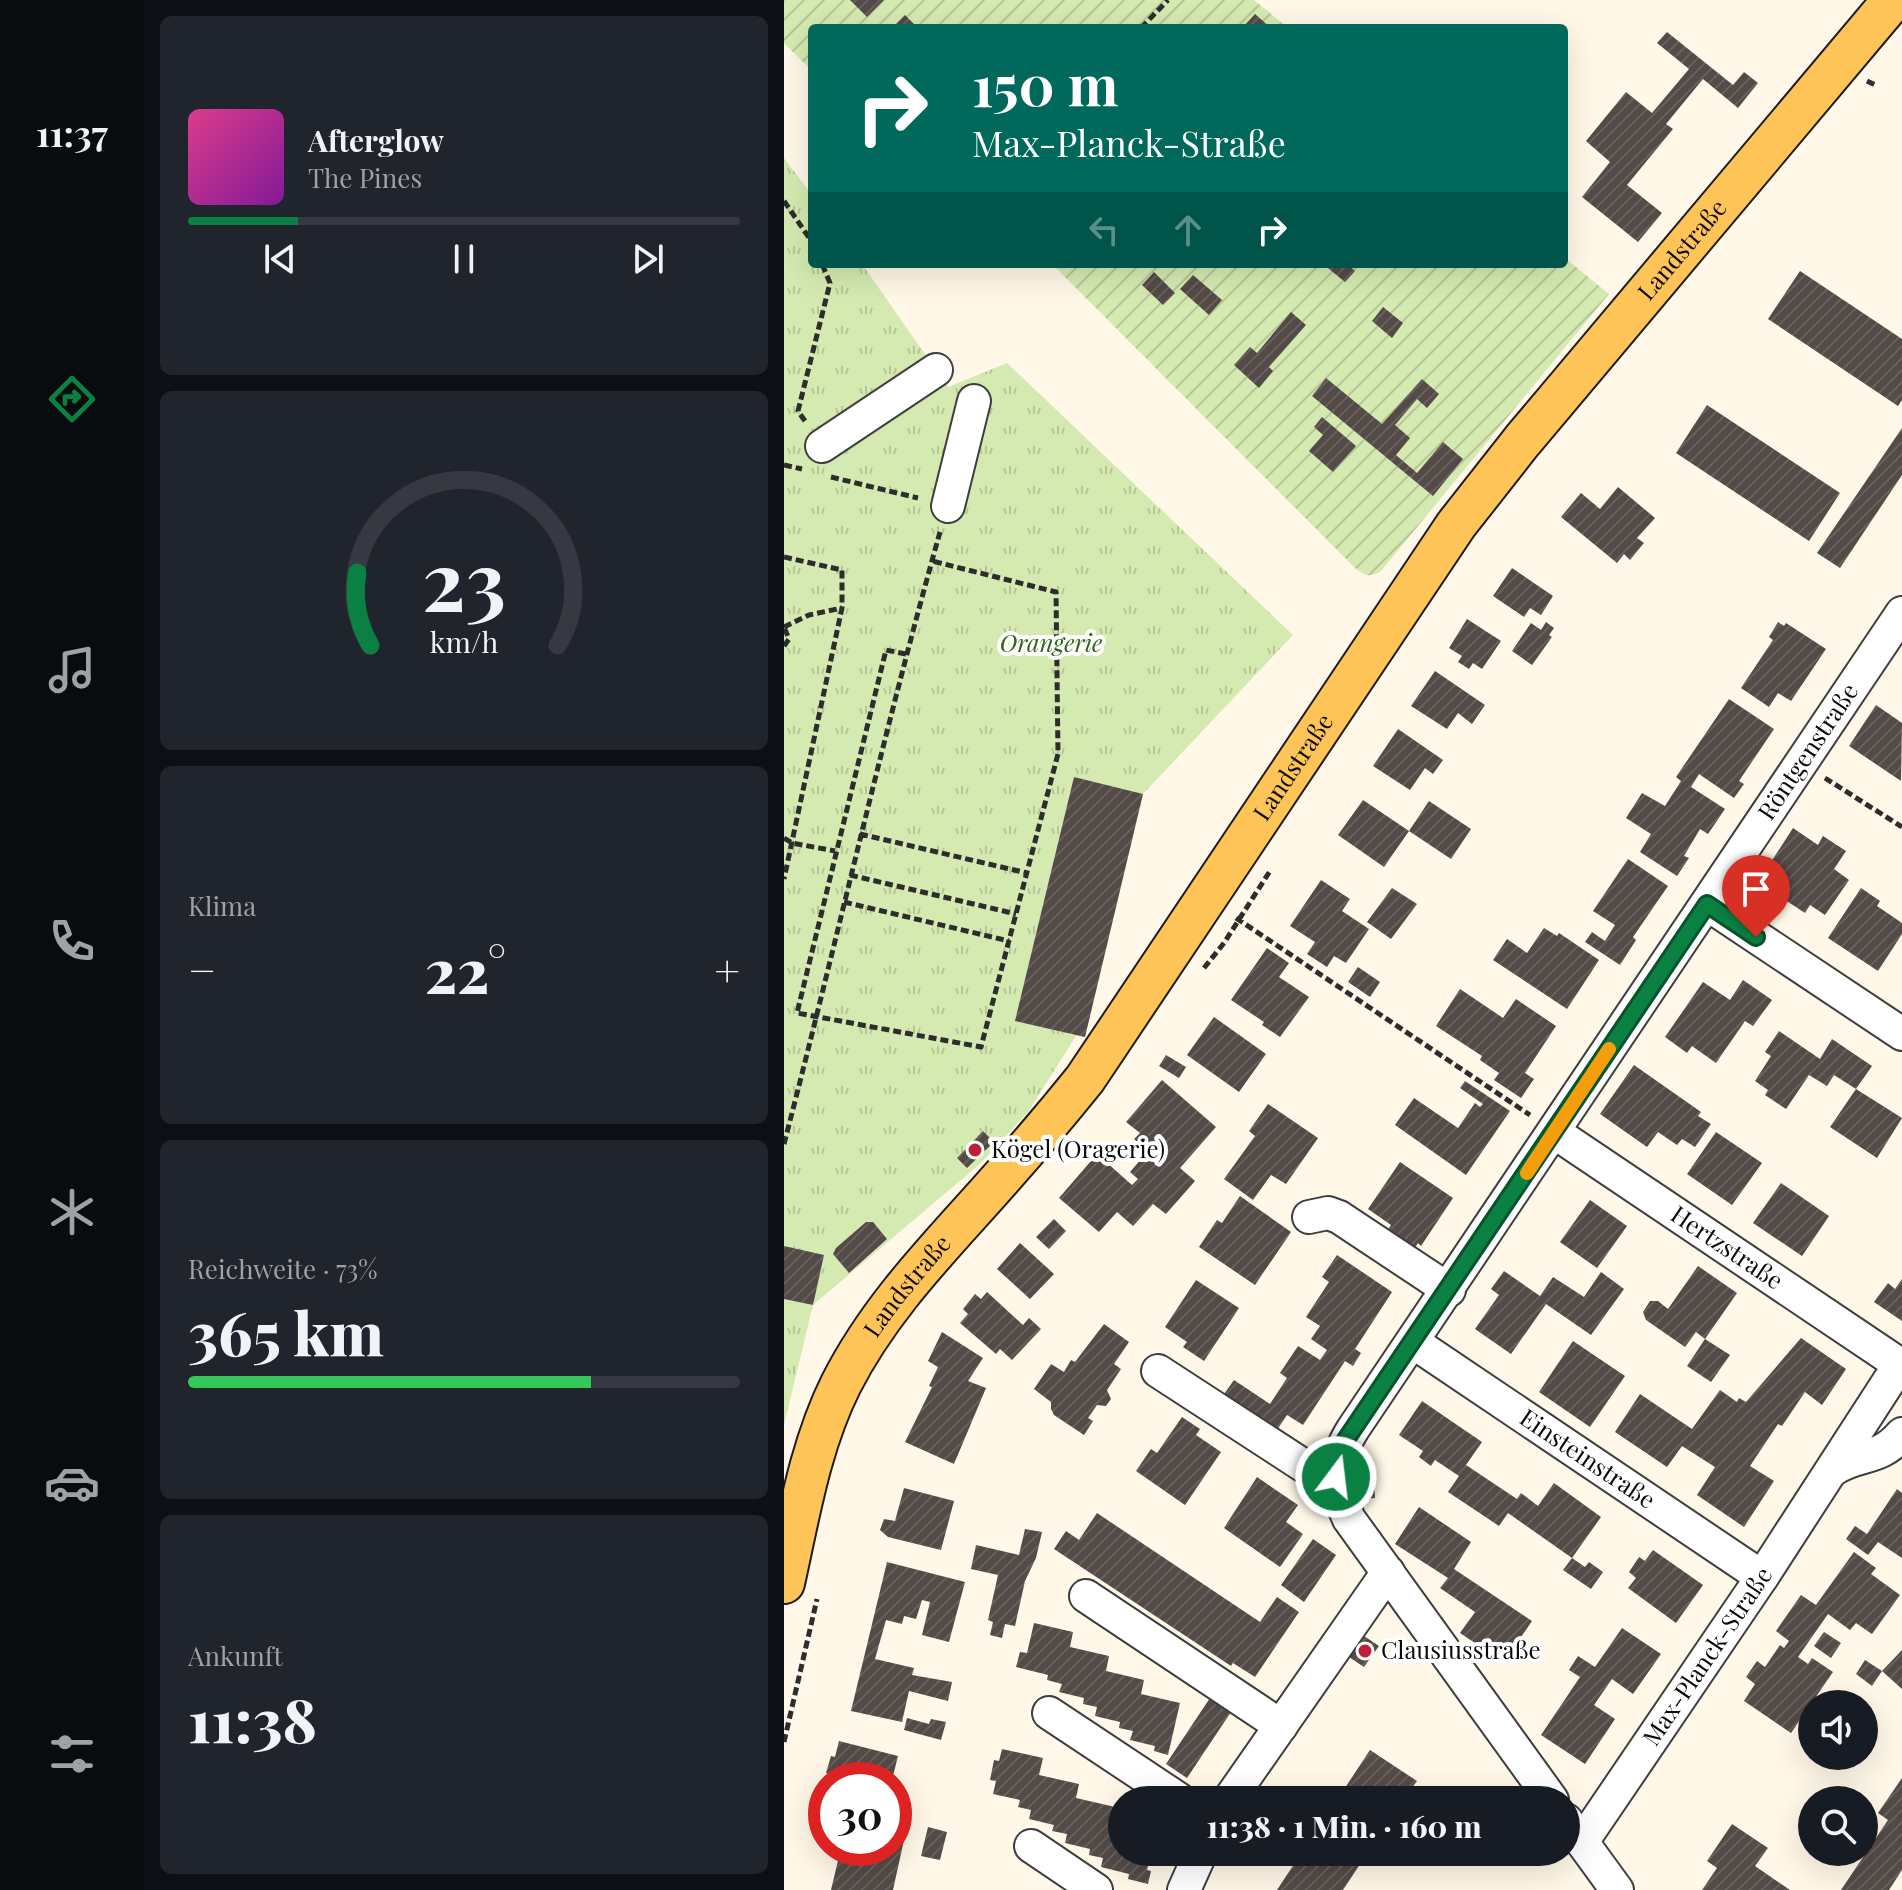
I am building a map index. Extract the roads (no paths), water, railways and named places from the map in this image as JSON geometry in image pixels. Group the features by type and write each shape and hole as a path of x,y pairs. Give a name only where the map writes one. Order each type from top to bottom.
{"main road":[{"name":"Landstraße","path":"784,1583 814,1452 831,1406 857,1354 910,1280 1085,1079 1456,525 1522,441 1893,0"}],"street":[{"path":"818,459 936,370"},
{"path":"948,506 974,401"},
{"name":"Röntgenstraße","path":"1542,1786 1349,1519 1338,1488 1337,1463 1343,1444 1902,613"},
{"path":"1707,904 1902,1034"},
{"name":"Hertzstraße","path":"1554,1132 1901,1365"},
{"path":"1309,1217 1328,1213 1339,1217 1449,1290"},
{"name":"Einsteinstraße","path":"1413,1342 1762,1577"},
{"name":"Max-Planck-Straße","path":"1580,1823 1762,1577 1901,1365"},
{"path":"1158,1371 1338,1488"},
{"path":"1834,1469 1882,1452 1902,1434"},
{"path":"1239,1786 1388,1572"},
{"path":"1086,1596 1281,1726"},
{"path":"1049,1713 1159,1786"},
{"path":"1580,1839 1617,1890"},
{"path":"1031,1846 1096,1890"},
{"path":"1184,1890 1195,1866"}],"place":[{"name":"Kögel (Oragerie)","path":"975,1150"},
{"name":"Clausiusstraße","path":"1365,1651"}],"park label":[{"name":"Orangerie","path":"1051,644"}]}
